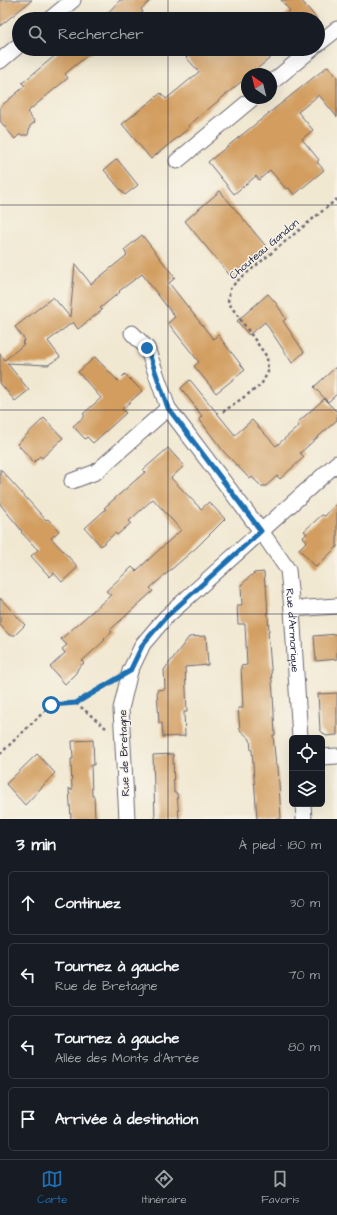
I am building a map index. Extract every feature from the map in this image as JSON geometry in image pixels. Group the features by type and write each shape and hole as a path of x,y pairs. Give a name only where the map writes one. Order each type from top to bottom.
{"street":[{"path":"58,12 73,0"},
{"path":"0,61 12,51"},
{"path":"277,78 304,56"},
{"path":"177,161 246,104"},
{"name":"Rue d'Armorique","path":"132,333 147,348 168,408 261,531 288,570 292,609 300,735"},
{"path":"72,481 96,472 168,408"},
{"name":"Rue de Bretagne","path":"127,819 121,709 130,671 143,644 166,617 337,463"},
{"path":"292,609 337,606"},
{"path":"325,757 337,756"},
{"path":"303,807 304,819"}],"path":[{"name":"Chouteau Gandon","path":"223,412 261,385 268,372 267,357 228,302 230,289 236,282 337,199"},
{"path":"0,754 51,705 76,703 130,671"},
{"path":"76,703 123,742"}],"building":[{"path":"0,0 32,0 17,12 12,12 12,16 0,26"},
{"path":"120,0 151,0 141,9 143,12 109,12"},
{"path":"281,0 301,0 311,12 289,12 290,11"},
{"path":"55,56 87,56 65,74 68,78 27,112 35,122 30,126 28,135 19,135 15,139 0,121 0,107 25,86 22,83"},
{"path":"187,56 273,56 258,68 241,68 241,82 151,159 122,124 161,93 166,99 199,72 186,57"},
{"path":"328,66 337,77 337,117 319,95 298,112 313,130 302,139 319,160 317,162 324,170 294,195 289,188 286,189 270,170 259,180 256,176 234,194 208,162"},
{"path":"117,159 138,185 125,195 104,170"},
{"path":"220,191 269,250 232,278 185,221"},
{"path":"142,235 175,278 169,283 213,339 218,335 245,370 216,393 194,366 199,362 168,323 175,317 142,274 119,291 120,292 100,308 102,310 78,329 73,322 48,341 60,357 48,365 7,363 29,390 15,401 0,383 0,354 5,360 24,344 22,343 25,340 15,327 53,297 70,317 75,264 91,284 127,255 124,250"},
{"path":"268,294 276,303 286,319 283,321 304,352 292,363 265,322 249,335 237,321"},
{"path":"95,357 118,381 125,374 142,391 122,409 126,413 93,443 87,437 85,439 73,426 85,416 83,414 101,398 78,372"},
{"path":"337,366 337,394 328,402 314,387"},
{"path":"190,380 235,435 252,420 276,446 299,426 297,423 324,399 337,412 337,420 300,453 304,457 280,479 277,476 266,486 261,486 252,477 250,479 224,452 199,419 202,416 181,388"},
{"path":"44,418 63,438 42,458 40,456 34,462 17,444"},
{"path":"168,448 184,466 171,478 201,509 209,502 225,519 197,547 150,588 153,591 110,630 112,632 82,661 84,663 65,684 50,667 65,653 62,649 67,645 61,639 111,595 106,591 132,567 136,571 181,530 153,499 129,521 131,523 117,535 115,533 101,546 85,528 106,509 104,508 145,472 143,470"},
{"path":"0,469 46,520 48,519 59,531 51,538 78,567 62,582 54,573 50,577 31,556 38,550 21,532 22,531 0,504"},
{"path":"337,503 337,547 316,567 299,549 307,541 303,537 307,534 304,531 322,515 325,516"},
{"path":"264,572 273,694 275,735 273,735 276,766 278,766 281,819 257,819 252,750 250,739 240,730 238,708 243,708 241,666 247,665 245,624 238,624 237,605 242,605 241,585 254,573"},
{"path":"0,598 25,625 15,635 9,635 0,625"},
{"path":"337,634 337,659 316,661 314,636"},
{"path":"206,636 208,665 185,667 187,712 184,712 185,736 163,737 162,723 159,723 157,690 165,689 164,670 189,637"},
{"path":"337,693 337,735 326,736 320,730 318,694"},
{"path":"93,740 94,765 91,765 92,796 94,796 95,819 71,819 69,788 72,791 72,741"},
{"path":"37,754 55,773 25,805 6,784"},
{"path":"173,754 174,793 177,793 179,819 155,819 153,755"}],"route":[{"path":"51,705 76,703 130,671 143,644 166,617 261,531 168,408 147,348"}]}
